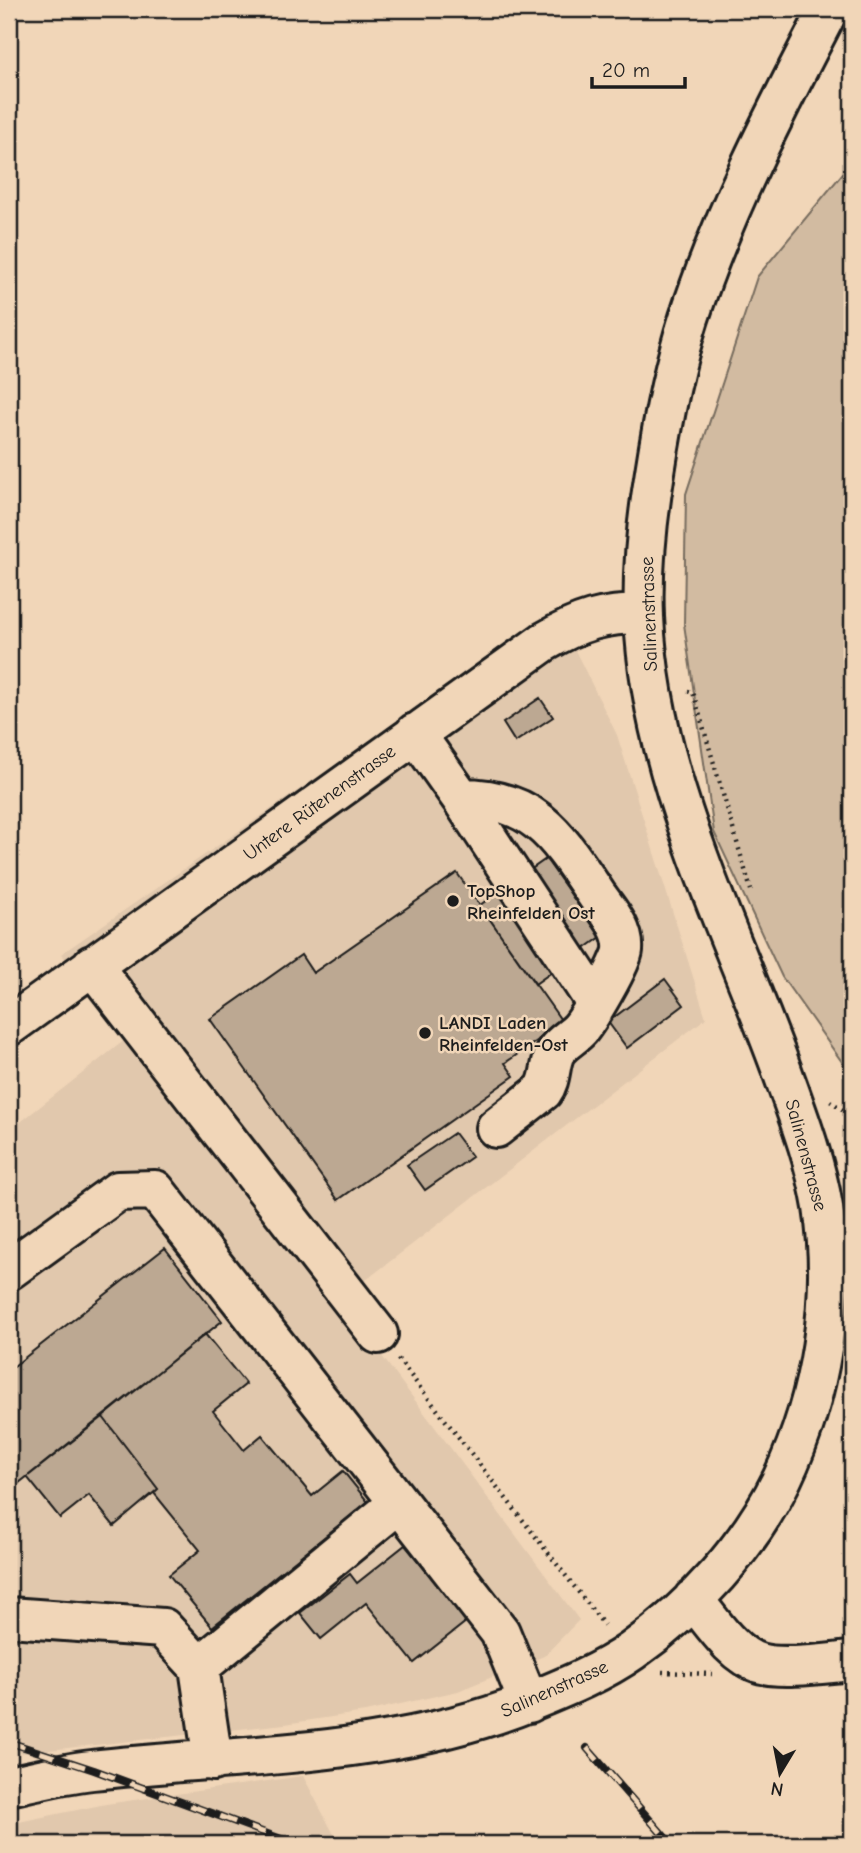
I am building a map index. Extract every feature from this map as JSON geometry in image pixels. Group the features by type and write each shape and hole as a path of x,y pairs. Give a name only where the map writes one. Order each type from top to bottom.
{"street":[{"name":"Salinenstrasse","path":"9,1786 94,1770 214,1761 396,1739 469,1723 529,1703 593,1674 632,1651 693,1599 738,1550 759,1521 798,1442 815,1386 823,1340 827,1251 822,1201 807,1144 767,1030 690,835 660,737 649,677 644,614 645,556 661,431 687,323 710,257 741,184 829,9"},
{"name":"Untere Rütenenstrasse","path":"9,1026 415,733 564,630 602,616 644,614"},
{"path":"415,733 596,1003"},
{"path":"461,798 501,801 534,818 561,842 615,921 621,936 623,953 621,962 579,1031 556,1051 550,1077 543,1091 496,1128"},
{"path":"92,965 378,1334"},
{"path":"9,1270 118,1191 155,1190 500,1632 529,1703"},
{"path":"199,1667 399,1503"},
{"path":"693,1599 731,1644 746,1657 760,1664 778,1666 852,1661"},
{"path":"9,1617 163,1628 199,1667 214,1761"}],"path":[{"path":"649,677 693,692 755,903"},
{"path":"827,1100 852,1116"},
{"path":"378,1334 604,1625"}],"shaded area":[{"path":"852,162 852,1076 782,977 714,832 684,624 686,494 757,277"},
{"path":"556,612 617,735 706,1018 340,1300 579,1620 544,1656 458,1691 365,1712 285,1724 22,1753 9,1748 9,1131 135,1032 61,954"},
{"path":"303,1776 339,1844 9,1844 9,1824 106,1804"}],"building":[{"path":"540,698 553,717 515,742 503,723"},
{"path":"546,859 601,937 535,984 480,905"},
{"path":"457,873 563,1023 505,1063 514,1076 338,1200 210,1019 301,955 313,973"},
{"path":"665,979 684,1005 627,1048 608,1022"},
{"path":"454,1133 472,1157 425,1190 407,1165"},
{"path":"165,1248 222,1321 14,1487 9,1480 9,1370"},
{"path":"205,1334 246,1384 213,1411 244,1450 262,1435 312,1496 343,1471 368,1502 212,1627 169,1575 200,1550 154,1493 158,1489 103,1417"},
{"path":"103,1417 158,1489 114,1526 89,1495 60,1518 27,1477"},
{"path":"405,1545 467,1621 414,1663 366,1603 321,1639 300,1613 350,1574 357,1583"}],"railway":[{"path":"9,1742 94,1770 295,1844"},
{"path":"587,1748 671,1844"}],"place":[{"name":"TopShop Rheinfelden Ost","path":"453,901"},
{"name":"LANDI Laden Rheinfelden-Ost","path":"425,1033"}]}
